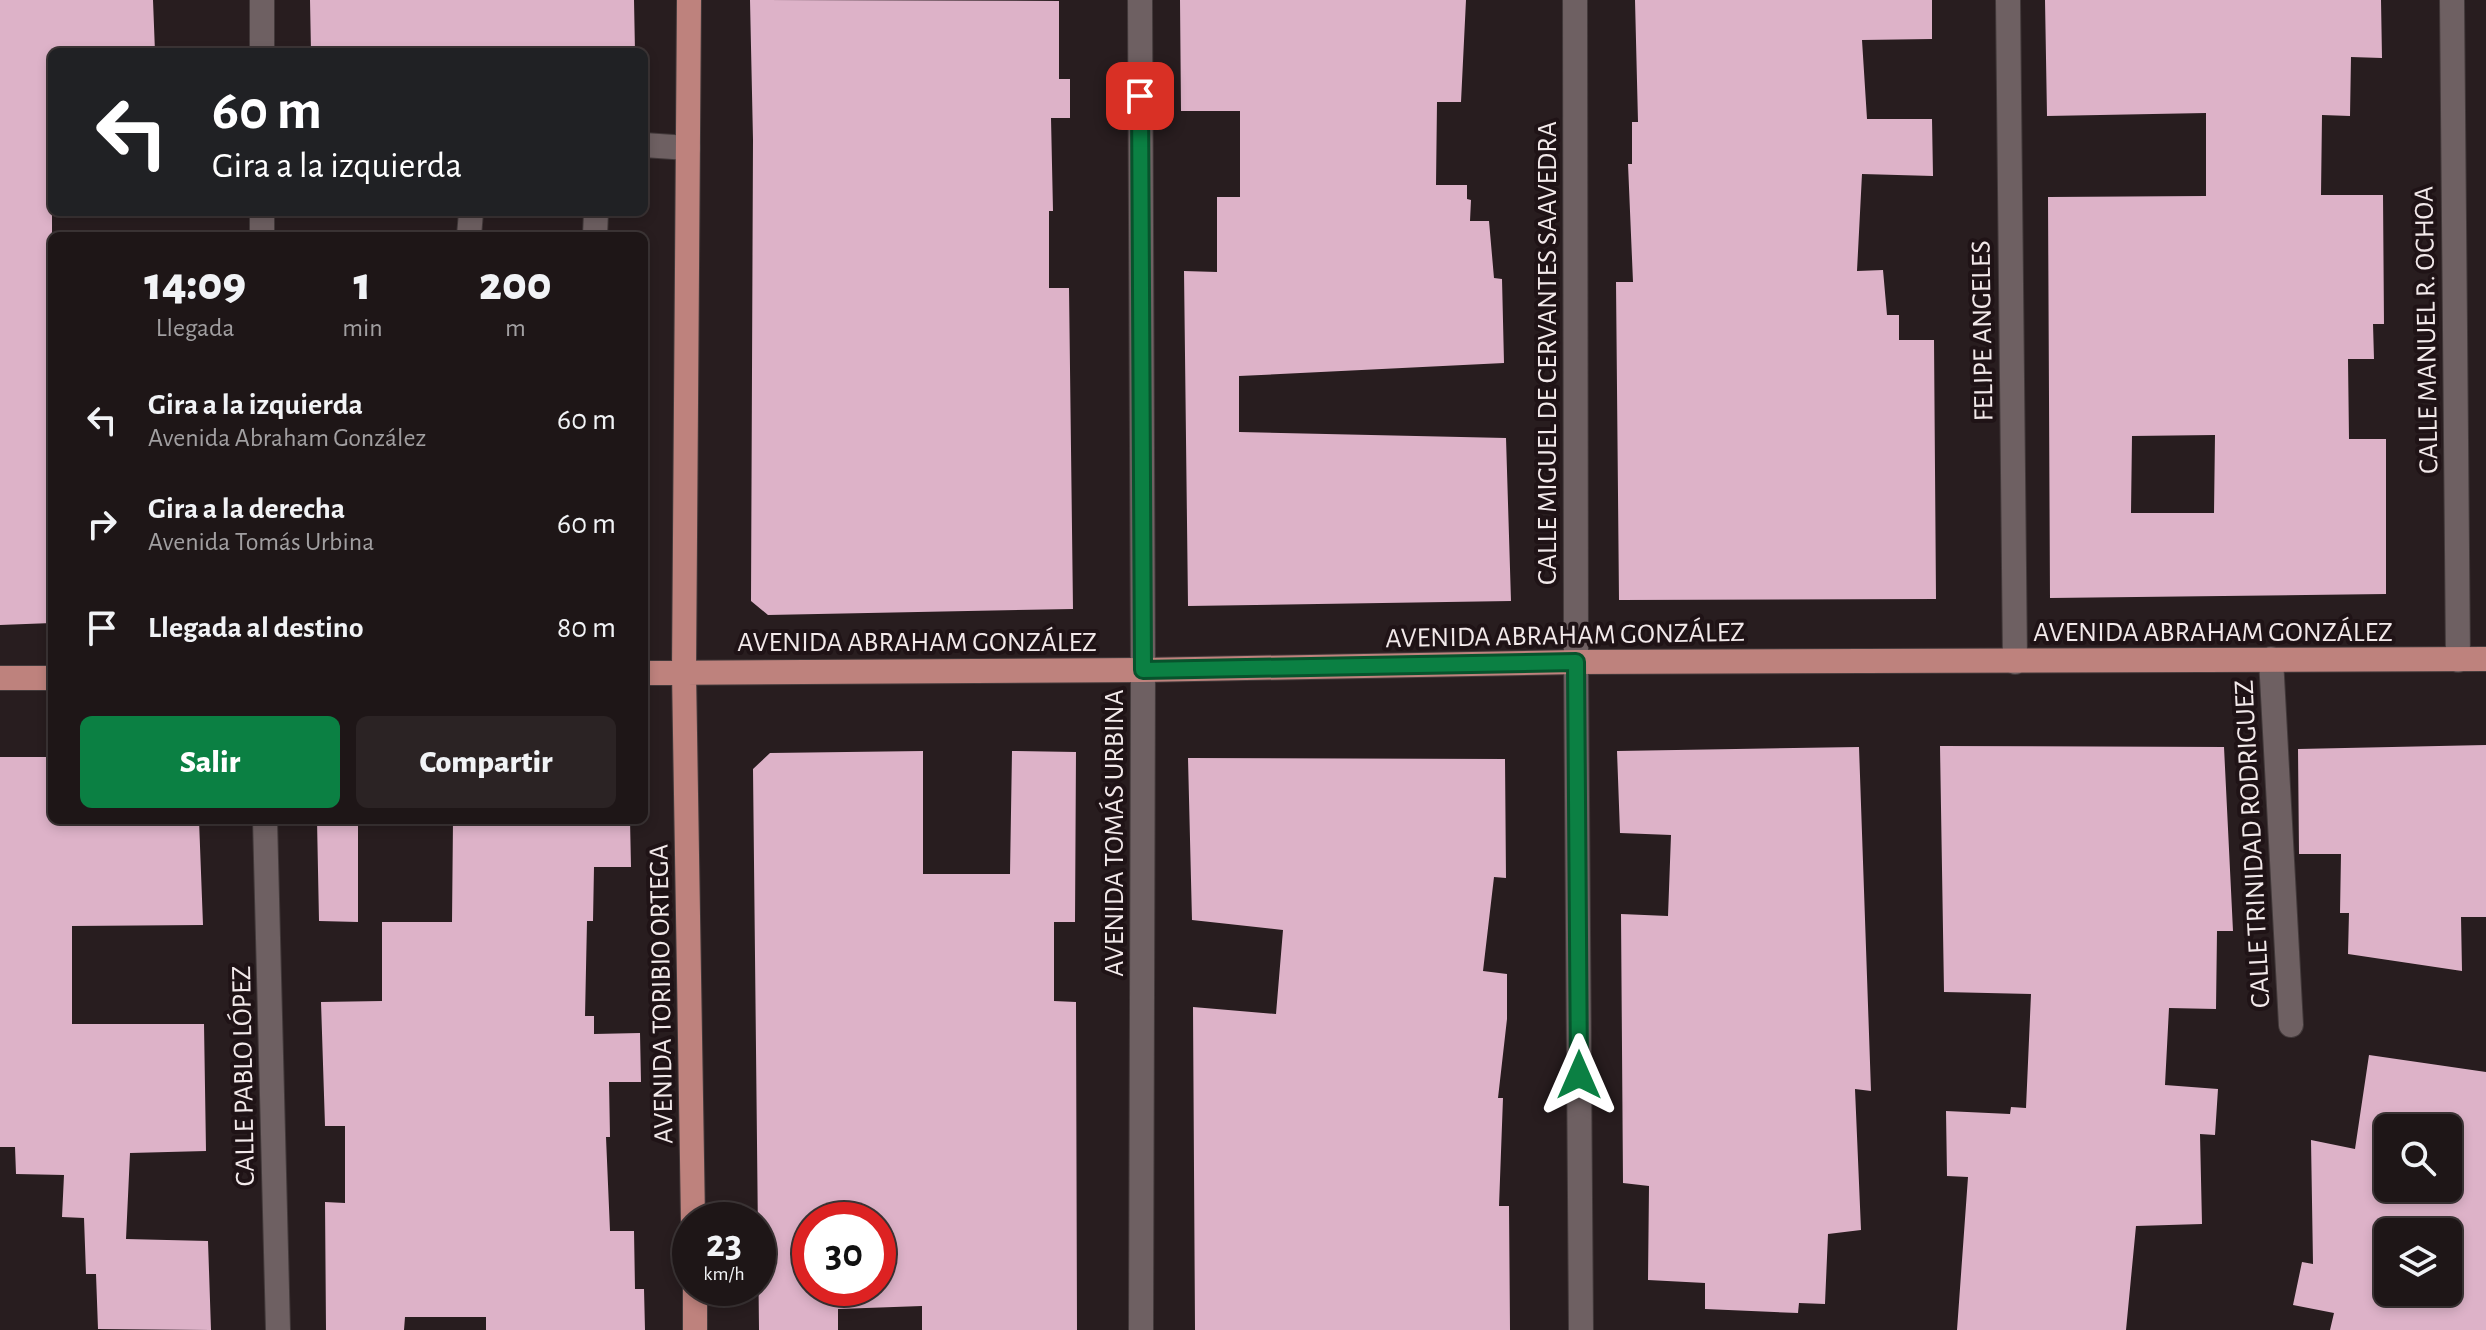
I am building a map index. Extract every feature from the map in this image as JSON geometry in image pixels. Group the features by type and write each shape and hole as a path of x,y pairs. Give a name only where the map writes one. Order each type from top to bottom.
{"main road":[{"name":"AVENIDA TORIBIO ORTEGA","path":"689,0 684,672 693,1202"},
{"name":"AVENIDA ABRAHAM GONZÁLEZ","path":"648,673 1143,670 1576,662 2486,659"},
{"path":"0,678 48,678"},
{"path":"695,1306 695,1330"}],"street":[{"path":"262,0 262,48"},
{"name":"AVENIDA TOMÁS URBINA","path":"1140,0 1143,670 1141,1330"},
{"name":"CALLE MIGUEL DE CERVANTES SAAVEDRA","path":"1575,0 1581,1330"},
{"name":"FELIPE ANGELES","path":"2008,0 2015,662"},
{"name":"CALLE MANUEL R. OCHOA","path":"2452,0 2458,660"},
{"path":"648,145 688,148"},
{"name":"CALLE TRINIDAD RODRIGUEZ","path":"2271,659 2291,1025"},
{"name":"CALLE PABLO LÓPEZ","path":"265,824 278,1330"}],"building":[{"path":"0,0 153,0 155,48 48,48 48,216 52,216 52,232 48,232 48,623 0,625"},
{"path":"310,0 634,0 635,48 311,48"},
{"path":"750,0 1059,1 1059,79 1070,79 1070,118 1051,118 1053,211 1049,211 1049,288 1069,288 1073,609 768,615 751,601 753,140"},
{"path":"1180,0 1466,0 1461,102 1437,102 1436,185 1467,185 1467,199 1471,200 1470,221 1489,221 1494,278 1502,279 1504,363 1239,376 1239,432 1506,438 1511,601 1188,606 1184,271 1217,272 1217,197 1240,197 1240,111 1181,111"},
{"path":"1635,0 1932,0 1932,39 1862,40 1867,119 1932,119 1933,176 1862,174 1857,271 1883,270 1887,315 1899,315 1899,340 1934,340 1936,599 1619,600 1616,282 1633,282 1628,164 1632,164 1632,122 1638,122"},
{"path":"2045,0 2381,0 2382,58 2351,57 2350,116 2322,115 2321,195 2383,195 2384,324 2373,324 2374,359 2348,359 2349,439 2386,439 2386,594 2050,598 2048,197 2206,196 2206,113 2047,116","holes":["2215,435 2214,513 2131,513 2132,436"]},
{"path":"2486,745 2486,917 2461,917 2462,971 2348,954 2349,913 2340,913 2341,854 2299,854 2298,749"},
{"path":"1940,746 2224,747 2233,931 2217,931 2216,1009 2169,1008 2165,1085 2218,1089 2215,1135 2200,1134 2202,1224 2136,1226 2126,1330 1957,1330 1968,1177 1947,1176 1946,1111 2010,1114 2011,1107 2026,1108 2031,994 1944,992"},
{"path":"1859,747 1871,1091 1855,1089 1861,1230 1828,1234 1825,1304 1799,1303 1798,1313 1705,1309 1705,1283 1648,1280 1649,1186 1623,1183 1621,914 1668,916 1671,835 1620,833 1617,751"},
{"path":"923,751 923,874 1010,874 1012,751 1076,752 1075,922 1054,922 1054,1001 1076,1002 1077,1330 922,1330 922,1306 838,1309 838,1330 759,1330 759,1306 776,1306 776,1202 758,1202 753,769 770,753"},
{"path":"0,757 48,757 48,824 199,824 203,925 72,926 72,1024 204,1024 206,1151 130,1153 126,1239 208,1241 211,1330 98,1329 96,1274 86,1274 84,1218 62,1217 64,1175 16,1174 15,1147 0,1147"},
{"path":"1188,758 1505,759 1506,878 1494,877 1483,971 1507,974 1507,1019 1498,1098 1503,1098 1499,1206 1509,1206 1510,1330 1195,1330 1193,1007 1276,1014 1283,930 1192,920"},
{"path":"317,824 358,824 358,922 319,921"},
{"path":"453,824 630,824 631,867 594,867 593,921 587,921 585,1016 594,1016 594,1034 640,1033 641,1082 609,1082 610,1137 606,1137 610,1231 634,1231 635,1289 644,1289 645,1330 486,1330 486,1317 405,1317 404,1330 326,1330 325,1202 345,1203 345,1126 325,1126 321,1002 382,1001 382,922 452,922"},
{"path":"2369,1055 2486,1072 2486,1330 2330,1330 2334,1313 2293,1305 2302,1262 2313,1264 2311,1140 2355,1149"}],"route":[{"path":"1140,96 1143,670 1576,662 1579,1075"}]}
